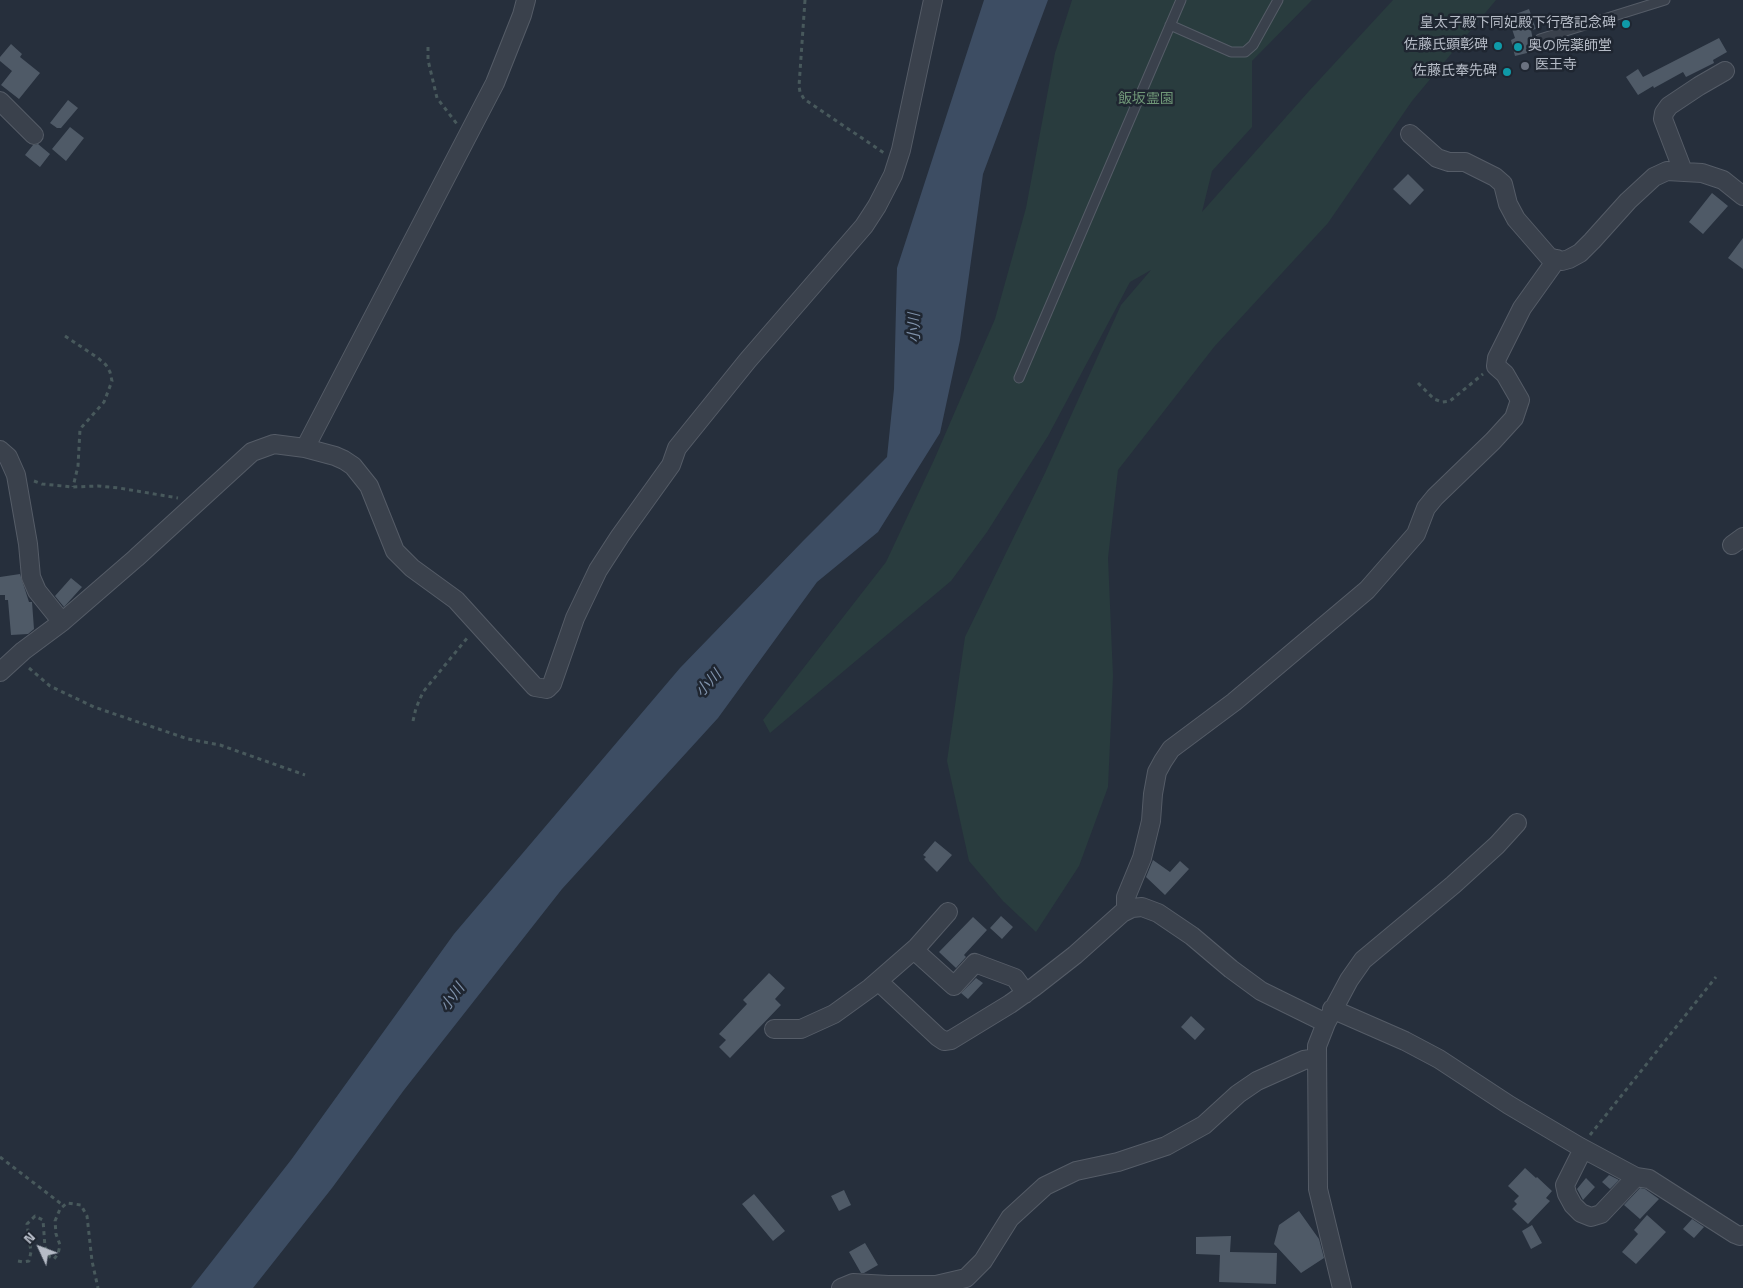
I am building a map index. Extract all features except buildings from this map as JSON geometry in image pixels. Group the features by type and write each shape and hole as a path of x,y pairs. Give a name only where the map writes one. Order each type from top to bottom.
{"street":[{"path":"305,448 494,83 522,15 526,0"},
{"path":"0,672 17,656 62,622 252,452 274,444 305,448 344,460 358,470 369,486 395,551 412,568 456,600 535,687 547,689 552,684 575,618 598,570 671,465 677,448 748,360 864,226 877,206 893,175 897,162 933,0"},
{"path":"1683,171 1663,119 1664,113 1669,106 1725,71"},
{"path":"0,101 34,135"},
{"path":"1410,134 1437,158 1449,162 1465,162 1495,177 1503,184 1508,204 1516,219 1549,257 1562,261 1569,260 1580,253 1628,201 1654,177 1667,171 1702,173 1723,180 1743,196"},
{"path":"1126,911 1126,897 1142,858 1149,830 1157,772 1171,748 1234,702 1367,590 1416,534 1426,508 1431,502 1514,418 1520,400 1505,374 1496,366 1496,362 1503,344 1522,308 1557,259"},
{"path":"0,450 8,457 16,476 28,544 31,577 37,591 62,622"},
{"path":"1342,1288 1318,1189 1317,1046 1329,1016 1363,960 1453,885 1497,845 1517,823"},
{"path":"878,981 944,1041 951,1040 1025,994 1075,955 1126,911 1142,907 1158,913 1192,936 1261,991 1406,1041 1439,1059 1509,1105 1582,1148 1636,1177 1649,1179 1735,1234 1743,1235"},
{"path":"774,1029 800,1028 834,1014 878,981 914,950 948,912"},
{"path":"914,950 954,986 975,963 1015,978 1025,994"},
{"path":"841,1288 853,1283 936,1285 966,1278 984,1261 1010,1218 1045,1186 1076,1171 1118,1162 1166,1146 1204,1125 1238,1094 1257,1080 1304,1060 1317,1058"},
{"path":"1582,1148 1565,1185 1573,1205 1581,1213 1591,1217 1601,1214 1636,1177"}],"lane":[{"path":"1019,378 1181,0"},
{"path":"1170,26 1231,52 1245,52 1254,45 1278,0"},
{"path":"1540,39 1665,0"}],"path":[{"path":"805,0 800,92 804,98 897,162"},
{"path":"428,47 428,60 437,98 452,120 468,135"},
{"path":"65,336 106,365 112,381 104,402 80,428 78,466 73,487"},
{"path":"1418,383 1434,399 1442,402 1450,401 1496,362"},
{"path":"16,476 42,484 119,488 180,498 193,505"},
{"path":"413,721 423,692 479,624"},
{"path":"17,656 50,686 94,707 188,739 220,745 306,775"},
{"path":"1582,1148 1716,977"},
{"path":"0,1158 64,1206"},
{"path":"18,1261 29,1261 31,1252 27,1224 35,1216 43,1220 45,1247 50,1257 54,1259 58,1254 60,1245 56,1234 55,1221 60,1209 67,1203 81,1205 87,1216 92,1261 98,1288"}],"green space":[{"name":"飯坂霊園","path":"1072,0 1312,0 1252,61 1252,127 1212,171 1202,212 1393,0 1496,0 1412,101 1328,223 1214,347 1118,470 1108,558 1113,676 1108,787 1079,866 1036,932 1003,901 969,861 947,761 965,637 1045,473 1121,305 1151,270 1130,282 1048,436 987,532 951,581 770,733 763,720 886,562 934,460 995,319 1026,208 1055,53"}],"water":[{"name":"小川","path":"984,0 1048,0 983,174 960,340 940,433 878,532 817,582 718,718 562,889 404,1090 332,1188 253,1288 191,1288 291,1160 454,934 680,668 887,457 894,389 897,268"}],"place":[{"name":"皇太子殿下同妃殿下行啓記念碑","path":"1626,24"},
{"name":"佐藤氏顕彰碑","path":"1498,46"},
{"name":"奥の院薬師堂","path":"1518,47"},
{"name":"医王寺","path":"1525,66"},
{"name":"佐藤氏奉先碑","path":"1507,72"}]}
